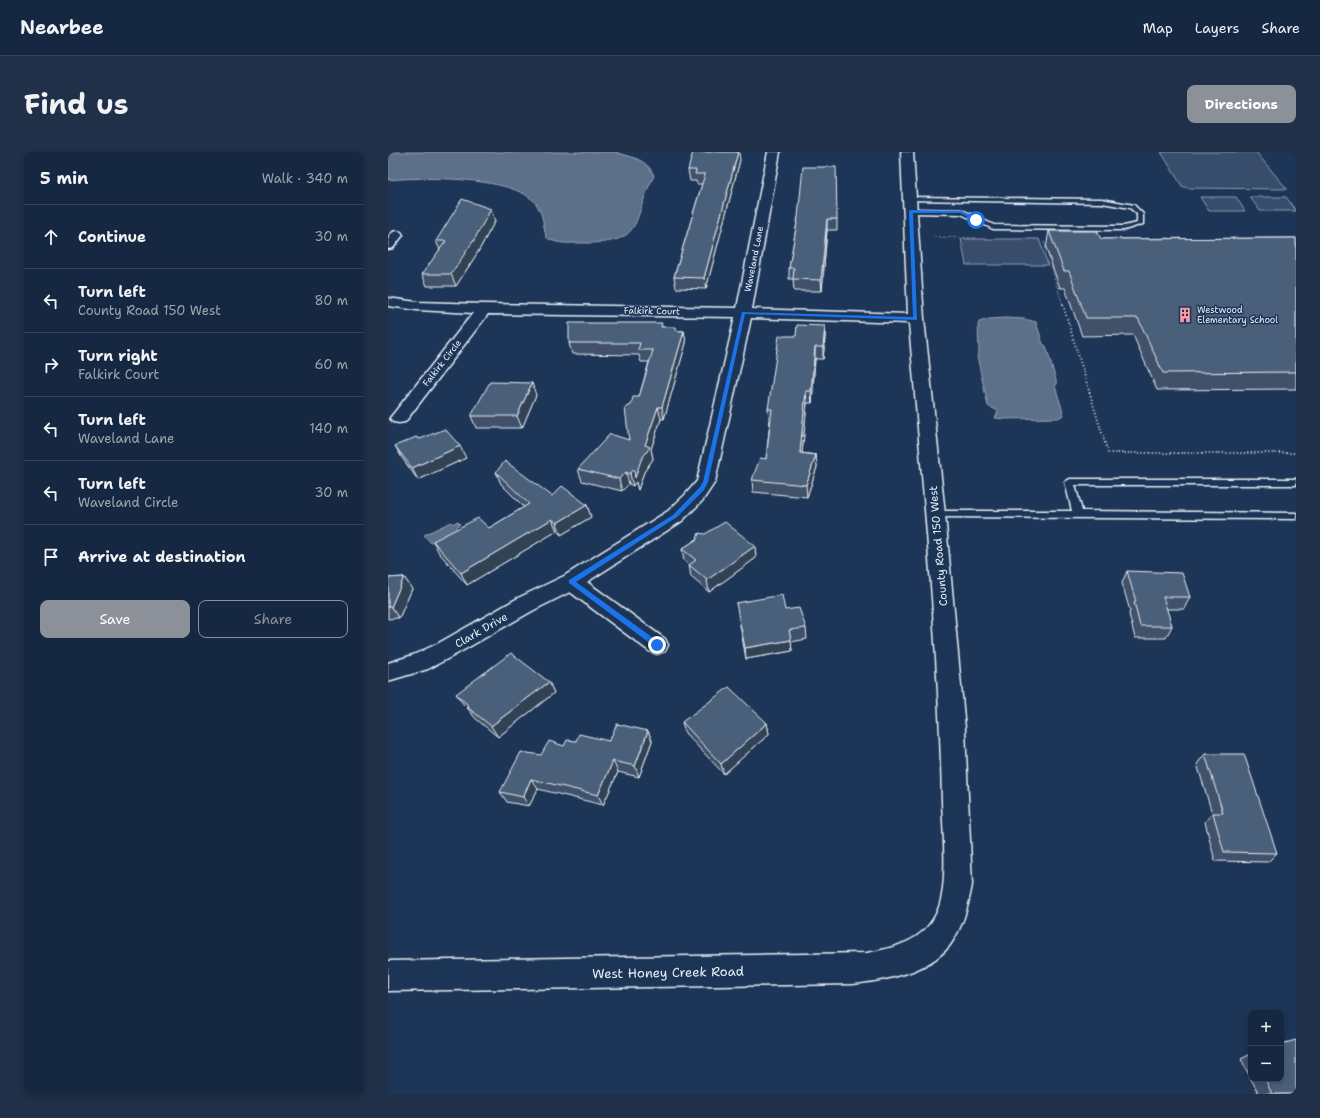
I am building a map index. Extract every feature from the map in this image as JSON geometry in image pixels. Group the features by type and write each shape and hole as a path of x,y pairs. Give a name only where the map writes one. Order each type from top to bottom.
{"street":[{"name":"Waveland Lane","path":"572,582 675,516 706,482 744,313 774,152"},
{"name":"County Road 150 West","path":"907,152 916,319 935,514 953,729 958,885 954,904 947,922 939,936"},
{"name":"Falkirk Court","path":"388,302 417,306 484,309 744,313 916,319"},
{"name":"Falkirk Circle","path":"399,418 484,309"},
{"path":"572,582 657,645"},
{"name":"Clark Drive","path":"388,672 420,662 446,650 526,604 572,582"},
{"name":"West Honey Creek Road","path":"388,976 853,969 877,967 902,960 921,952 939,936"}],"lane":[{"path":"1102,201 1132,206 1140,214 1140,224 1124,228 993,227 962,212 910,205 1102,201"},
{"path":"1078,515 1070,482 1296,482"},
{"path":"935,514 1296,516"}],"path":[{"path":"1042,238 1108,453 1296,453"}],"shaded area":[{"path":"388,152 615,152 633,157 643,162 648,166 654,176 634,226 627,234 618,239 603,242 563,243 550,240 546,237 538,207 528,197 512,189 469,180 422,178 388,180"},
{"path":"1161,152 1256,152 1287,189 1187,188 1182,186"},
{"path":"1200,197 1236,197 1245,211 1209,211"},
{"path":"1250,197 1286,197 1296,211 1260,211"},
{"path":"961,239 1039,239 1048,265 966,265"},
{"path":"989,319 1024,319 1036,322 1043,344 1046,346 1057,384 1055,386 1064,415 1058,418 995,418 998,411 988,406 977,356 979,352 978,325 979,322"},
{"path":"457,521 460,524 456,527 458,529 431,543 424,535 451,522 453,524"}],"building":[{"path":"693,152 738,152 704,278 674,277 705,174 695,174 696,170 688,170"},
{"path":"803,167 836,167 837,219 827,219 821,280 793,279 794,268 789,268 798,217"},
{"path":"462,199 491,209 474,240 451,274 422,274 446,241 436,241"},
{"name":"Westwood Elementary School","path":"1049,231 1097,231 1101,239 1296,238 1296,372 1163,373 1138,318 1086,318 1069,271 1064,271"},
{"path":"569,323 662,323 661,327 676,327 677,331 684,331 662,407 658,407 645,445 650,447 641,460 635,478 634,469 630,474 626,472 619,479 578,469 610,434 629,440 625,408 631,405 633,397 639,397 653,350 638,350 640,343 569,343"},
{"path":"797,325 825,326 823,347 815,347 811,391 806,391 800,453 816,455 806,485 752,480 760,458 766,459 772,409 768,409 779,336 796,336"},
{"path":"490,382 532,383 517,416 471,416"},
{"path":"445,429 460,446 412,468 395,446 416,437 420,439"},
{"path":"505,461 552,496 562,486 587,505 557,523 552,519 461,573 433,541 478,518 489,528 529,504 496,472"},
{"path":"725,522 755,546 707,580 689,565 696,560 682,549 697,539 699,533 705,534"},
{"path":"1127,571 1182,573 1190,597 1163,597 1172,626 1140,626 1134,602 1136,602"},
{"path":"404,577 391,607 388,607 388,578"},
{"path":"782,595 785,610 799,608 806,628 789,630 791,640 745,648 736,603"},
{"path":"511,653 549,682 491,726 467,707 469,706 456,694"},
{"path":"729,687 767,723 721,764 682,722"},
{"path":"617,724 648,731 635,766 613,761 598,795 531,779 523,797 500,792 521,752 541,755 549,741 564,746 567,740 576,741 579,734 609,741"},
{"path":"1205,754 1244,754 1277,853 1224,852 1213,813 1223,813"},
{"path":"1296,1040 1296,1094 1272,1094 1266,1082 1284,1082 1284,1043"}],"place":[{"name":"Westwood Elementary School","path":"1185,315"}],"route":[{"path":"657,645 572,582 675,516 687,505 706,482 744,313 916,319 911,211 962,212 976,220"}]}
